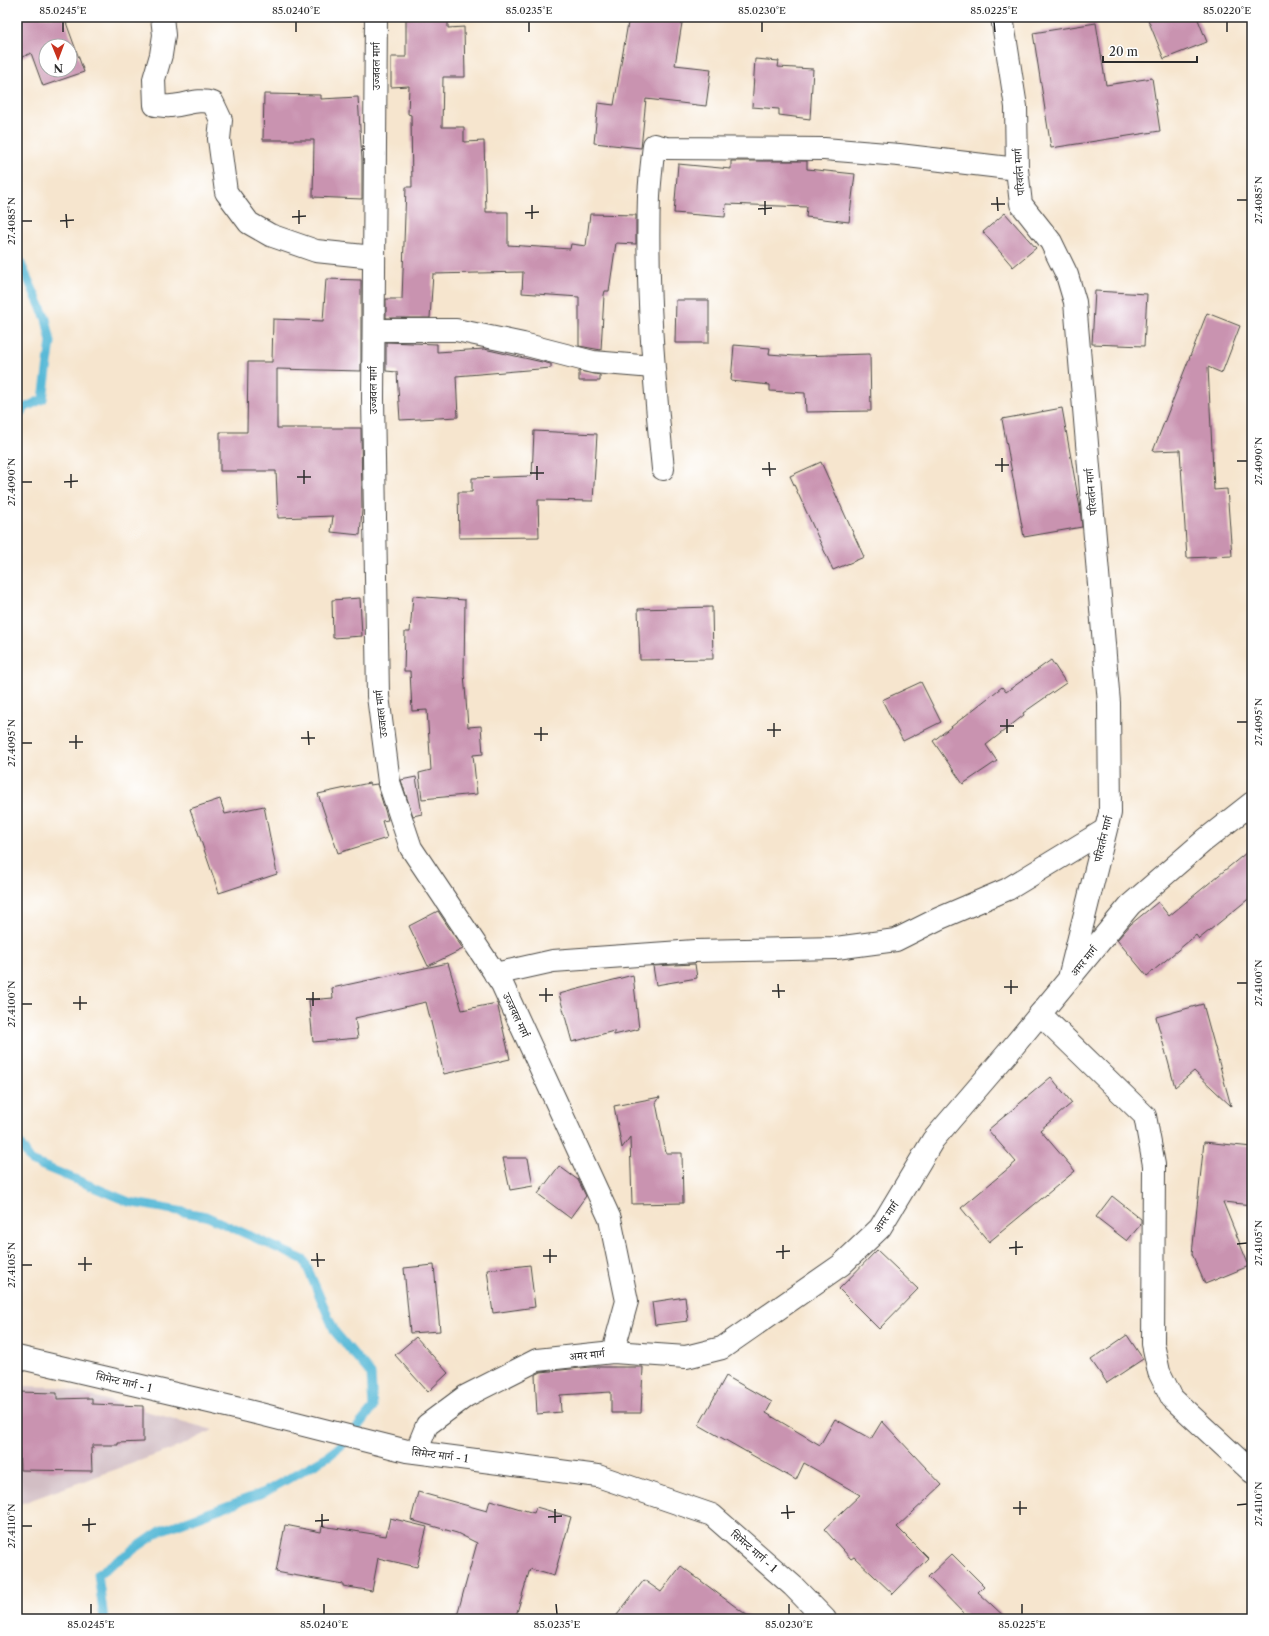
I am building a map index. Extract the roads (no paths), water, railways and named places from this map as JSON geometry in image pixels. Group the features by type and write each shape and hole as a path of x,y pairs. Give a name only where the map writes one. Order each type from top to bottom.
{"street":[{"path":"162,17 164,35 162,55 154,79 155,105 171,107 196,100 204,100 213,103 221,120 219,139 226,192 249,223 270,235 316,251 374,257"},
{"name":"उज्जवल मार्ग","path":"376,17 373,398 378,696 389,782 411,848 502,984 610,1219 628,1301 613,1352"},
{"name":"परिवर्तन मार्ग","path":"1002,17 1016,108 1021,204 1051,242 1067,275 1075,302 1109,703 1110,813 1069,980"},
{"path":"663,469 653,367 648,250 649,195 654,145 666,148 774,148 824,150 899,155 1018,168"},
{"path":"374,330 456,330 523,344 593,362 653,367"},
{"name":"अमर मार्ग","path":"412,1451 427,1425 466,1396 537,1360 613,1352 686,1357 722,1348 842,1265 880,1228 933,1140 1069,980 1130,905 1205,840 1252,803"},
{"path":"495,974 553,961 695,950 836,948 896,940 938,919 1008,889 1105,830"},
{"path":"1040,1014 1145,1116 1154,1165 1153,1344 1159,1372 1172,1398 1252,1472"},
{"name":"सिमेन्ट मार्ग - 1","path":"17,1357 412,1451 598,1476 712,1515 793,1586 824,1619"}],"waterway":[{"path":"17,255 46,319 51,342 43,399 24,408 17,418"},
{"path":"17,1140 31,1161 129,1202 206,1216 304,1260 335,1332 371,1374 373,1408 345,1442 330,1455 265,1492 162,1530 98,1574 104,1619"}]}
